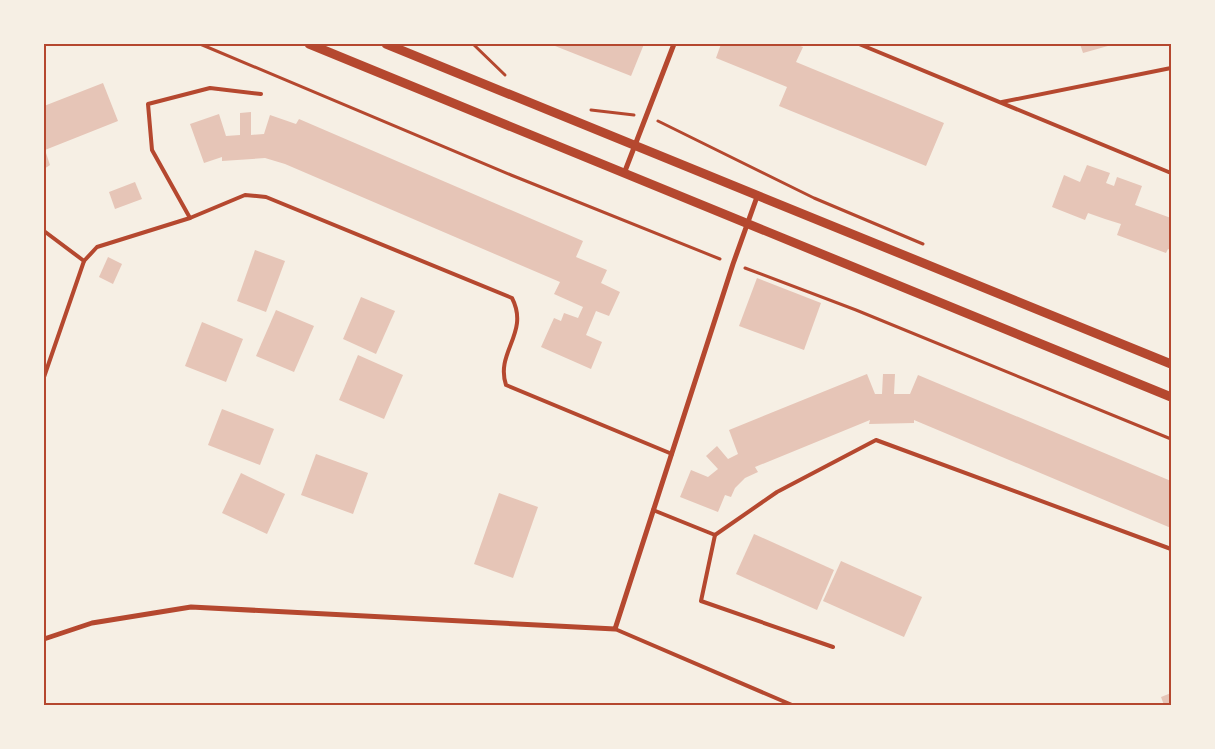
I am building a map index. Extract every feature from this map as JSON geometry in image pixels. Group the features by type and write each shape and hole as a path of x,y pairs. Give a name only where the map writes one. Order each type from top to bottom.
{"street":[{"path":"309,44 625,171 1171,397"},
{"path":"386,44 758,194 1171,364"},
{"path":"625,171 674,44"},
{"path":"44,639 92,623 191,607 615,629 733,264 758,194"}],"lane":[{"path":"858,44 1171,173"},
{"path":"1002,102 1171,68"},
{"path":"190,218 152,150 148,104 210,88 261,94"},
{"path":"44,378 84,261 97,247 190,218 245,195 266,197 512,298 518,311 517,328 505,361 503,375 506,385 672,454"},
{"path":"44,231 84,261"},
{"path":"833,647 701,601 715,535 777,492 876,440 1171,549"},
{"path":"653,510 715,535"},
{"path":"615,629 792,705"}],"path":[{"path":"200,44 511,175 733,264 856,310 1171,439"},
{"path":"473,44 507,76"},
{"path":"585,109 646,114 694,141 814,198 924,244"}],"building":[{"path":"550,44 644,44 631,76"},
{"path":"721,44 795,44 803,47 796,62 944,123 926,166 779,106 787,87 716,58"},
{"path":"1080,44 1115,44 1083,53"},
{"path":"103,83 118,121 45,150 50,165 44,169 44,106"},
{"path":"251,112 251,135 264,134 270,115 296,124 299,119 583,241 576,257 607,270 601,283 620,292 609,316 596,311 586,335 602,342 591,369 541,347 554,318 561,321 564,313 578,318 583,307 554,294 560,282 285,164 265,158 222,161 222,157 204,163 190,124 219,114 226,136 240,135 240,113"},
{"path":"1087,165 1110,173 1106,183 1114,186 1117,177 1142,186 1135,205 1171,218 1171,250 1168,249 1166,253 1117,235 1121,224 1088,213 1085,220 1052,207 1064,175 1080,182"},
{"path":"135,182 142,199 115,209 109,192"},
{"path":"255,250 285,261 266,312 237,301"},
{"path":"108,257 122,264 113,284 99,277"},
{"path":"757,278 821,303 804,350 739,326"},
{"path":"361,297 395,311 376,354 343,339"},
{"path":"276,310 314,326 294,372 256,356"},
{"path":"202,322 243,339 226,382 185,366"},
{"path":"358,355 403,375 384,419 339,400"},
{"path":"867,374 875,394 882,394 883,374 895,374 894,394 910,394 918,375 1171,481 1171,528 914,420 914,423 869,424 870,420 755,467 758,472 745,478 735,488 731,497 725,495 718,512 680,497 691,470 708,477 718,469 706,456 717,446 728,459 738,454 729,430"},
{"path":"222,409 274,429 260,465 208,445"},
{"path":"316,454 368,473 353,514 301,495"},
{"path":"241,473 285,494 267,534 222,513"},
{"path":"499,493 538,507 513,578 474,564"},
{"path":"754,534 834,570 817,610 736,574"},
{"path":"841,561 922,597 904,637 823,601"},
{"path":"1171,693 1171,705 1164,705 1161,697"}]}
